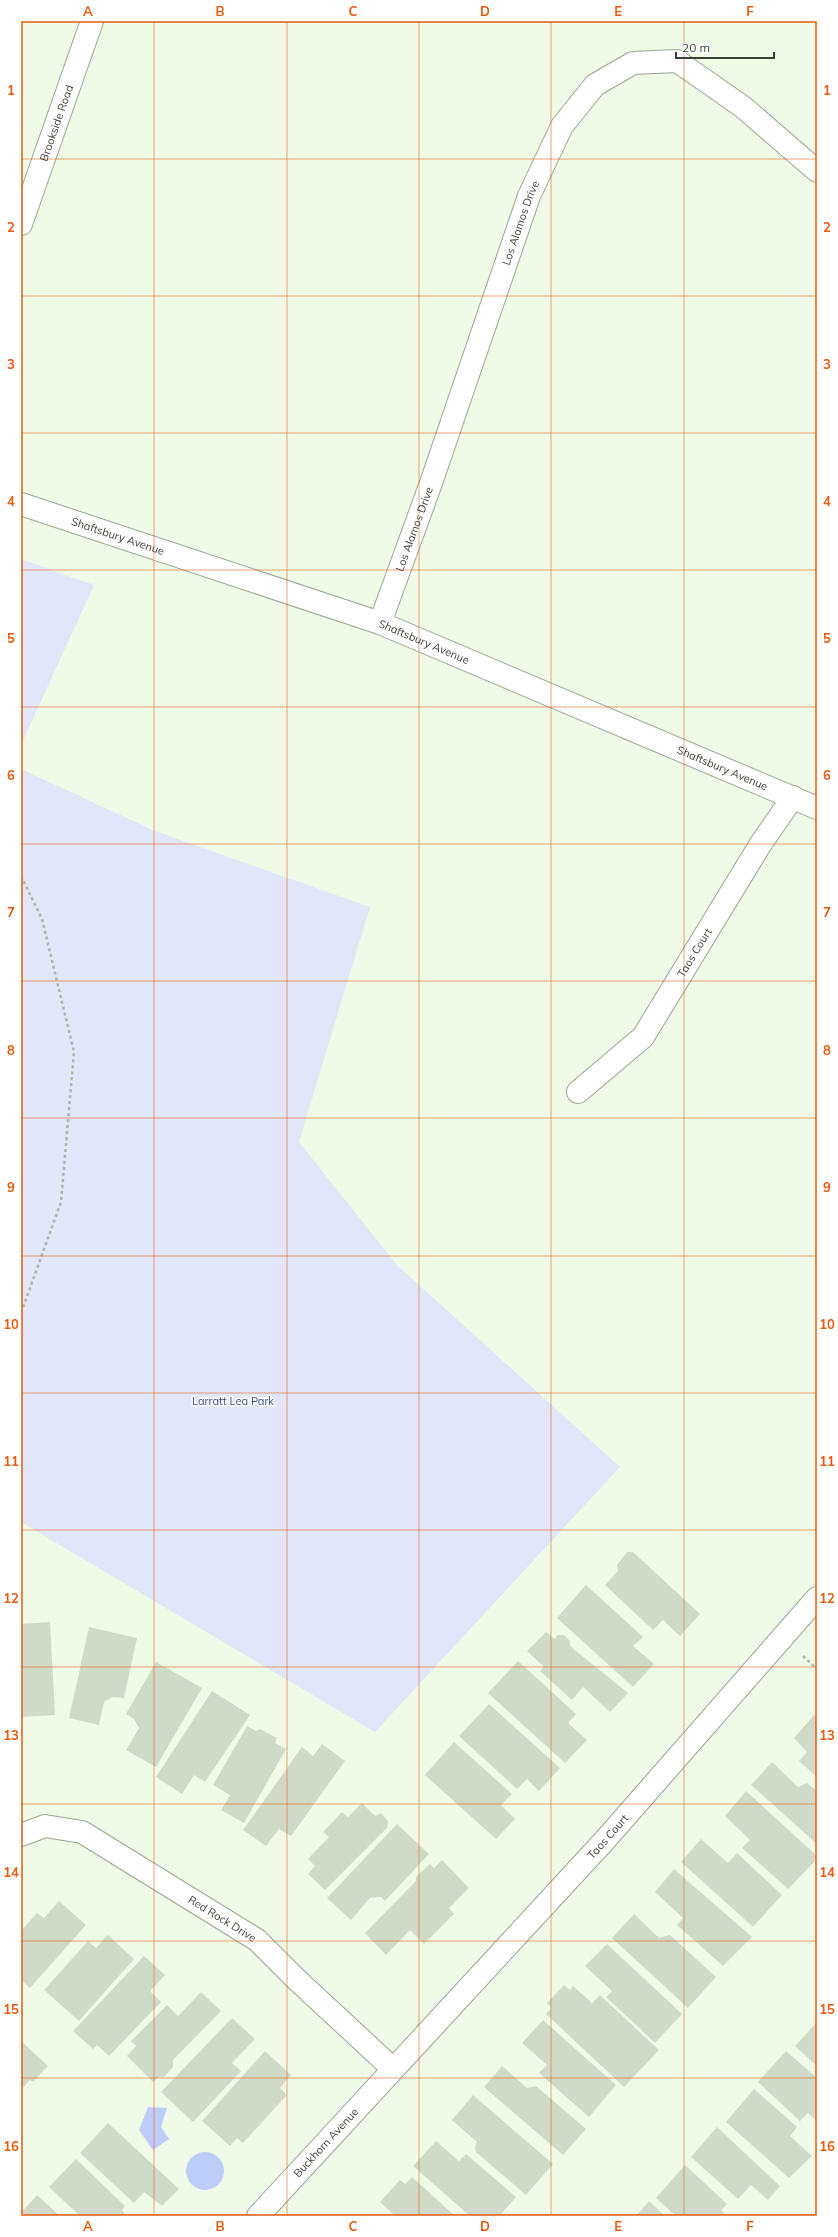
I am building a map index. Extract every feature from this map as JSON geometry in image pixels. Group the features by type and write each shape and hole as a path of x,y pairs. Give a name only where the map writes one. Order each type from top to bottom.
{"street":[{"name":"Brookside Road","path":"21,224 92,21"},
{"name":"Los Alamos Drive","path":"380,623 431,483 529,196 562,126 595,85 633,63 677,60 743,107 817,171"},
{"name":"Shaftsbury Avenue","path":"21,504 380,623 817,808"},
{"name":"Taos Court","path":"578,1092 643,1038 760,845 793,797"},
{"name":"Taos Court","path":"393,2069 605,1840 817,1598"},
{"name":"Red Rock Drive","path":"21,1835 44,1826 82,1832 256,1940 393,2069"},
{"name":"Buckhorn Avenue","path":"258,2216 393,2069"}],"path":[{"path":"21,876 42,919 74,1052 61,1202 21,1313"}],"green space":[{"path":"21,559 94,585 21,745"},
{"name":"Larratt Lea Park","path":"21,769 155,831 370,907 299,1142 397,1265 620,1467 375,1732 21,1522"}],"water":[{"path":"148,2107 167,2108 161,2127 169,2139 153,2150 139,2130"},
{"path":"205,2152 218,2158 224,2171 218,2184 205,2190 192,2184 186,2171 192,2158"}],"building":[{"path":"627,1552 633,1552 700,1614 680,1636 663,1620 653,1630 605,1585 618,1571 617,1565"},
{"path":"586,1585 643,1637 633,1646 654,1664 633,1687 557,1618"},
{"path":"50,1622 55,1715 21,1717 21,1624"},
{"path":"89,1627 137,1638 124,1698 113,1697 104,1702 99,1725 69,1718"},
{"path":"546,1632 555,1639 557,1635 564,1635 570,1641 570,1646 628,1693 610,1712 583,1687 572,1700 540,1671 544,1667 527,1651"},
{"path":"518,1661 576,1714 568,1723 587,1740 565,1763 488,1693"},
{"path":"156,1662 202,1688 156,1767 126,1750 139,1728 134,1719 126,1714"},
{"path":"212,1691 250,1715 205,1782 194,1775 182,1794 156,1777"},
{"path":"489,1704 560,1768 539,1791 527,1779 517,1789 459,1736"},
{"path":"814,1715 817,1717 817,1777 799,1761 807,1752 794,1738"},
{"path":"247,1726 256,1731 260,1729 277,1738 275,1743 286,1749 244,1823 221,1810 230,1795 213,1785"},
{"path":"454,1742 512,1794 501,1805 515,1819 496,1839 425,1775"},
{"path":"322,1744 345,1761 291,1836 279,1829 266,1846 243,1830 302,1747 313,1756"},
{"path":"772,1762 798,1787 807,1783 817,1791 817,1844 751,1785"},
{"path":"746,1791 817,1856 817,1859 788,1889 742,1848 750,1840 725,1816"},
{"path":"362,1803 375,1816 381,1813 388,1821 387,1828 325,1890 308,1874 315,1866 308,1859 329,1837 323,1832 342,1812 348,1817"},
{"path":"397,1824 429,1854 385,1901 381,1897 370,1898 351,1920 327,1898"},
{"path":"701,1839 728,1863 737,1853 782,1895 753,1927 681,1862"},
{"path":"442,1860 469,1888 449,1908 454,1914 424,1944 410,1930 386,1955 365,1933 416,1881 416,1877 430,1864 434,1868"},
{"path":"674,1869 752,1937 723,1966 677,1925 683,1918 655,1892"},
{"path":"59,1901 86,1925 30,1988 21,1980 21,1931 37,1913 44,1918"},
{"path":"634,1914 659,1938 670,1935 716,1977 688,2008 612,1938"},
{"path":"108,1935 134,1959 79,2021 44,1990 88,1941 96,1948"},
{"path":"607,1944 682,2014 655,2043 606,1997 612,1991 585,1966"},
{"path":"144,1956 165,1975 150,1991 161,2002 109,2056 97,2045 93,2049 73,2031"},
{"path":"564,1985 570,1990 573,1986 592,2003 600,1995 659,2050 624,2087 546,2014 551,2008 547,2003"},
{"path":"201,1992 221,2011 173,2060 173,2067 164,2077 159,2077 153,2082 127,2056 136,2046 131,2041 167,2005 178,2016"},
{"path":"232,2018 255,2039 232,2063 241,2071 193,2122 161,2092"},
{"path":"543,2020 616,2085 589,2117 539,2073 547,2065 522,2043"},
{"path":"817,2022 817,2066 795,2046"},
{"path":"21,2041 48,2066 33,2082 30,2080 21,2090"},
{"path":"265,2051 291,2075 280,2088 287,2095 243,2143 237,2138 230,2146 202,2121"},
{"path":"786,2051 817,2078 817,2121 808,2113 800,2121 758,2082"},
{"path":"502,2066 527,2088 536,2086 586,2129 563,2155 484,2087"},
{"path":"754,2089 797,2127 790,2136 812,2156 789,2178 726,2122"},
{"path":"473,2095 553,2164 526,2195 476,2152 475,2147 477,2142 452,2120"},
{"path":"108,2123 179,2189 162,2206 144,2192 134,2203 80,2153"},
{"path":"717,2127 780,2186 768,2200 751,2185 738,2199 691,2157"},
{"path":"436,2141 459,2161 466,2154 516,2197 499,2216 470,2216 413,2166"},
{"path":"76,2159 125,2206 122,2210 126,2216 80,2216 49,2187"},
{"path":"685,2165 727,2204 721,2210 727,2216 676,2216 656,2198"},
{"path":"412,2177 455,2216 395,2216 380,2202 400,2180 405,2184"},
{"path":"37,2195 60,2216 21,2216 21,2213"},
{"path":"649,2201 665,2216 636,2216"}]}
